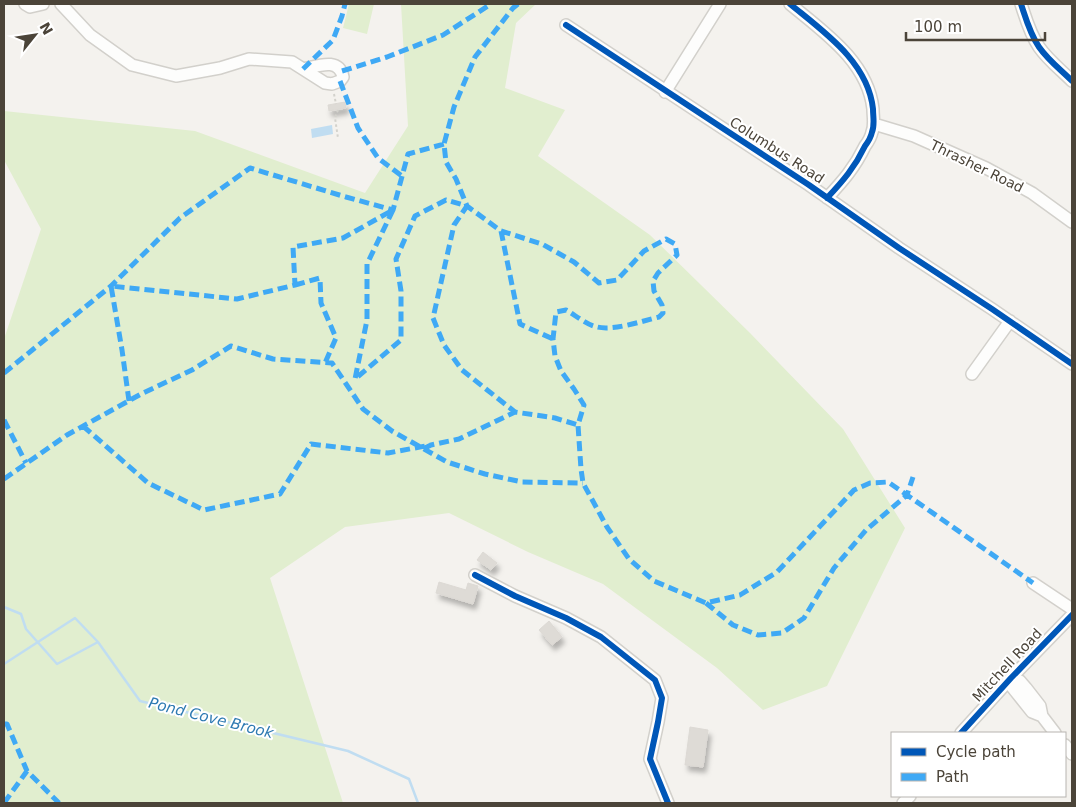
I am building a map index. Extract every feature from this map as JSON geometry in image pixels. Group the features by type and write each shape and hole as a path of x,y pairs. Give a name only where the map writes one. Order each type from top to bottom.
{"street":[{"path":"25,4 30,7 43,4"},
{"path":"61,4 90,34 132,65 176,76 220,68 249,59 292,62 303,69"},
{"path":"666,92 720,4"},
{"path":"790,4 847,54 866,81 871,97 874,124 872,133 858,161 847,177 827,198"},
{"path":"1021,4 1028,25 1039,47 1072,81"},
{"name":"Columbus Road","path":"566,25 809,185 891,243 1072,364"},
{"name":"Thrasher Road","path":"874,124 914,136 986,168 1032,193 1072,222"},
{"path":"972,374 1010,321"},
{"path":"476,574 515,596 566,618 601,637 655,680 662,698 650,759 668,803"},
{"path":"1034,583 1072,609"},
{"name":"Mitchell Road","path":"963,732 1011,678 1072,615"},
{"path":"1011,678 1012,687 1032,712 1042,716 1055,732"}],"path":[{"path":"338,110 335,118 338,138"}],"green space":[{"path":"349,4 374,4 367,34 343,28"},
{"path":"401,4 536,4 516,23 505,88 565,110 538,156 650,235 750,333 843,429 905,528 827,686 763,710 717,668 603,584 528,552 449,513 345,527 270,578 343,803 4,803 4,339 41,229 4,160 4,111 195,131 365,193 408,126"}],"water":[{"path":"332,125 333,134 312,138 311,129"}],"building":[{"path":"345,102 346,108 329,111 328,105"},
{"path":"483,552 497,563 491,570 477,560"},
{"path":"439,582 466,590 468,583 478,586 473,604 436,593"},
{"path":"549,621 562,637 552,645 539,630"},
{"path":"690,727 708,730 703,767 685,765"}],"waterway":[{"path":"4,607 21,614 26,629 57,664 98,642"},
{"name":"Pond Cove Brook","path":"4,664 75,618 98,642 140,701 348,751 409,779 418,803"}],"marked path":[{"path":"303,69 333,40 345,4"},
{"path":"342,71 387,57 443,35 491,4"},
{"path":"518,4 475,57 454,107 444,144 446,162 456,179 467,206 501,231 542,244 574,262 599,283 617,280 644,251 666,239 675,244 677,255 658,273 653,281 654,291 662,305 663,313 659,317 628,325 604,328 589,324 566,310 556,312 553,339 555,356 561,371 584,405 578,425 583,483 607,527 629,559 654,581 706,603 740,595 777,572 854,490 870,483 888,482 907,495 913,477"},
{"path":"340,81 358,128 378,158 402,176"},
{"path":"4,373 111,286 180,218 250,168 393,210 408,154 444,144"},
{"path":"393,210 367,264 367,320 355,379 401,340 401,291 396,259 415,216 446,200 467,206 454,225 433,318 444,345 462,370 515,412 555,418 578,425"},
{"path":"129,401 111,286 237,299 295,285 293,247 343,238 393,210"},
{"path":"501,231 520,324 553,339"},
{"path":"295,285 320,278 321,303 336,338 325,363"},
{"path":"4,479 67,435 141,394 192,370 231,346 273,359 332,363 363,409 392,431 447,462 485,474 522,482 583,483"},
{"path":"425,448 459,439 515,412"},
{"path":"4,420 26,463"},
{"path":"83,426 148,483 204,510 280,494 311,444 388,453 431,445"},
{"path":"706,603 733,625 758,635 782,633 804,618 834,568 866,530 907,495 1033,583"},
{"path":"4,724 7,724 27,771 59,803"},
{"path":"4,803 27,771"}],"cycle path":[{"path":"790,4 830,37 854,63 863,77 873,109 872,134 853,167 827,198"},
{"path":"1021,4 1031,32 1039,47 1050,61 1072,81"},
{"path":"566,25 809,185 1072,364"},
{"path":"475,575 515,596 566,618 601,637 655,680 662,698 650,759 668,803"},
{"path":"962,732 1072,615"}]}
